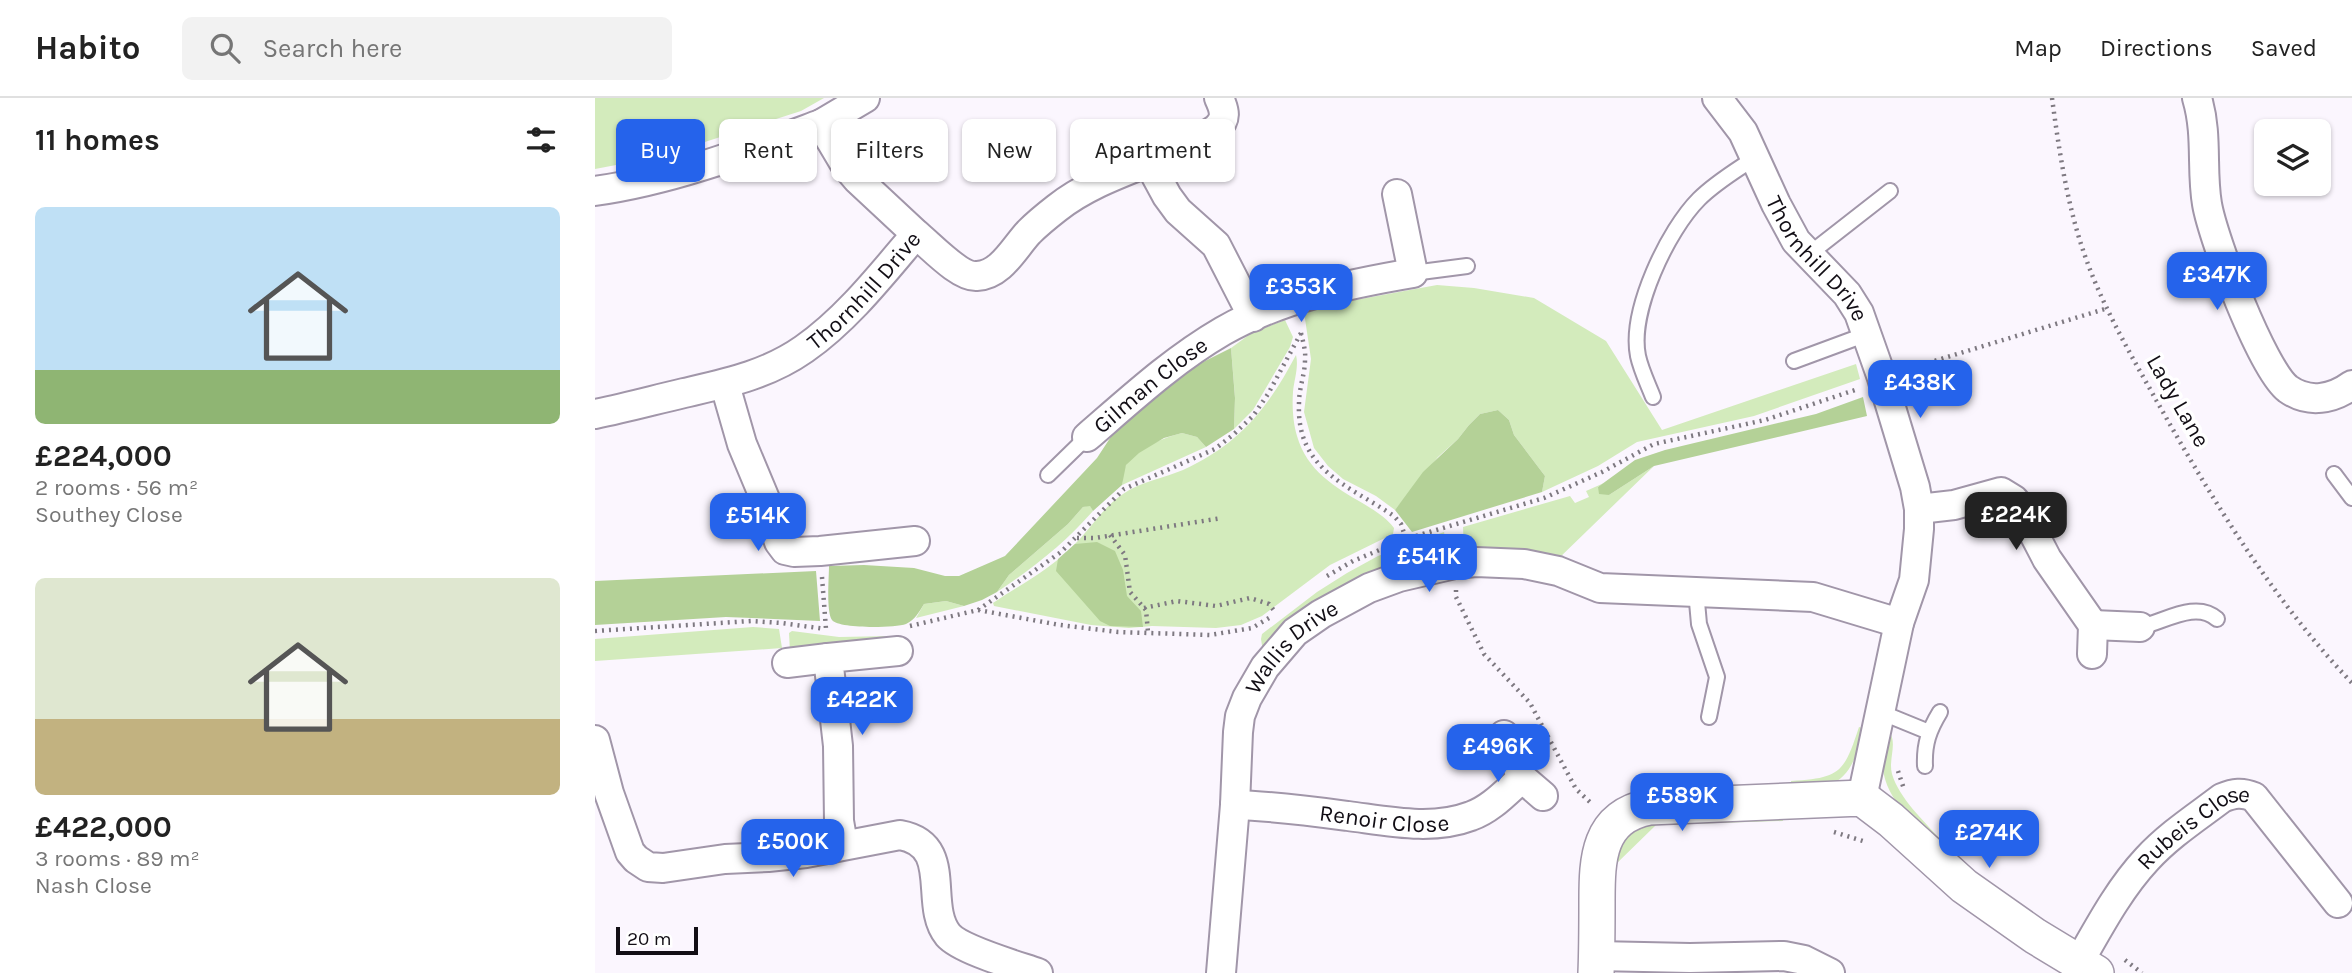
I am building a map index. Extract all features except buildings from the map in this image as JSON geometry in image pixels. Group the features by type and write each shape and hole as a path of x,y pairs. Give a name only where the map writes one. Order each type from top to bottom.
{"street":[{"path":"595,191 671,175 772,142 821,124 865,98"},
{"name":"Thornhill Drive","path":"1219,98 1225,115 1224,119"},
{"name":"Thornhill Drive","path":"1717,98 1743,132 1796,241 1846,294 1859,313 1915,487 1919,509 1918,556 1914,580 1899,623 1862,798"},
{"path":"2197,98 2205,150 2207,204 2241,305 2275,372 2288,389 2302,397 2328,397 2340,394 2352,385"},
{"path":"821,124 857,179 916,234"},
{"name":"Thornhill Drive","path":"595,414 725,385 766,371 785,361 817,340 846,312 916,234 965,273 977,276 986,274 996,269 1029,232 1068,200 1105,182"},
{"path":"1159,182 1178,211 1216,245 1253,317"},
{"path":"1397,194 1413,273"},
{"name":"Gilman Close","path":"1087,437 1183,357 1224,331 1289,302 1360,282 1413,273"},
{"path":"725,385 742,444 779,542 785,550 820,551 915,541"},
{"path":"1919,509 1954,505 1995,493 2007,495 2020,507 2047,559 2093,625 2092,654"},
{"name":"Wallis Drive","path":"1221,973 1240,716 1256,680 1294,632 1369,587 1423,570 1476,562 1545,566 1600,588 1813,597 1899,623"},
{"path":"2093,625 2140,627"},
{"path":"787,663 828,658 903,639"},
{"path":"828,658 838,746 839,821 843,844"},
{"path":"1504,735 1522,778 1543,796"},
{"path":"595,740 609,793 630,852 648,867 663,868 725,859 768,858 900,835 910,837 919,842 935,867 940,918 949,936 965,946 1038,973"},
{"name":"Renoir Close","path":"1235,805 1271,806 1398,823 1435,822 1469,817 1481,811 1495,803 1522,778"},
{"name":"Rubeis Close","path":"2087,968 2115,901 2149,857 2168,839 2222,798 2230,795 2246,793 2254,797 2345,899"},
{"path":"1830,973 1804,960 1784,956 1691,958 1597,965 1598,855 1606,834 1628,813 1649,807 1862,798 1888,817 1964,886 2014,922 2087,968"}],"lane":[{"path":"1653,397 1638,356 1637,344 1641,314 1650,283 1674,232 1686,214 1711,189 1756,157"},
{"path":"1808,255 1890,191"},
{"path":"1413,273 1467,266"},
{"path":"1794,361 1867,334"},
{"path":"1048,475 1087,437"},
{"path":"2334,474 2352,498"},
{"path":"1696,591 1699,624 1717,677 1709,717"},
{"path":"2140,627 2197,610 2217,619"},
{"path":"1880,712 1929,732"},
{"path":"1925,765 1924,749 1929,732 1940,712"}],"path":[{"name":"Lady Lane","path":"2052,98 2071,209 2084,254 2134,360 2183,448 2249,551 2301,623 2352,683"},
{"path":"1289,302 1301,333 1306,356 1299,404 1300,425 1306,443 1326,473 1394,516 1401,524 1406,539"},
{"path":"1317,582 1353,561 1406,539 1543,498 1602,472 1654,444 1765,420 1859,389 1918,365 2108,308"},
{"path":"903,639 978,610 1061,552 1124,489 1215,449 1253,416 1301,333"},
{"path":"1077,538 1175,527 1222,518"},
{"path":"1110,535 1125,555 1130,592 1144,608 1148,632"},
{"path":"820,551 826,629"},
{"path":"1144,608 1177,601 1216,606 1250,598 1269,604 1277,614"},
{"path":"978,610 1118,632 1210,635 1252,628 1287,607"},
{"path":"595,631 751,621 836,630"},
{"path":"1826,830 1874,845"}],"green space":[{"path":"595,98 824,98 801,111 776,119 719,119 719,137 705,142 705,119 616,119 616,165 595,169"},
{"path":"1437,285 1534,298 1606,341 1662,430 1856,364 1860,379 1754,416 1637,442 1598,466 1542,492 1545,476 1514,435 1509,420 1498,410 1480,414 1438,457 1395,510 1376,496 1343,479 1314,448 1304,412 1311,359 1304,312 1317,307"},
{"path":"1285,320 1293,337 1290,347 1253,410 1234,429 1235,397 1231,348 1253,332"},
{"path":"1231,348 1235,398 1234,429 1206,447 1197,437 1182,433 1164,438 1139,453 1126,465 1122,485 1093,511 1090,506 1083,507 1068,524 1009,575 997,592 964,606 946,601 924,604 917,615 906,624 855,626 832,620 828,602 829,566 914,568 945,576 959,576 1005,556 1097,458 1116,429 1140,404 1195,366"},
{"path":"1296,355 1293,409 1302,448 1323,477 1376,512 1394,528 1393,534 1330,565 1262,616 1241,625 1216,628 1129,628 1091,625 994,606 993,603 1063,555 1123,494 1203,460 1236,437 1263,408"},
{"path":"1863,397 1867,416 1654,466 1609,495 1599,494 1598,487 1635,460 1665,450 1816,414"},
{"path":"1498,410 1509,420 1514,435 1545,476 1542,492 1412,532 1395,510 1423,472 1480,414"},
{"path":"1182,433 1197,437 1206,447 1122,485 1125,468 1132,457 1152,444"},
{"path":"1654,466 1556,561 1464,550 1463,527 1570,496 1575,503 1589,497 1586,491 1604,483 1598,487 1609,495"},
{"path":"1090,505 1093,511 1071,534 1036,565 997,592 1009,575 1068,524 1083,507"},
{"path":"1444,532 1448,555 1263,652 1262,634 1317,592 1378,556"},
{"path":"1097,542 1115,551 1123,570 1127,596 1141,611 1143,627 1110,626 1100,621 1056,571 1058,559 1075,544"},
{"path":"816,571 820,621 726,617 595,625 595,581"},
{"path":"946,601 964,606 916,618 924,604"},
{"path":"753,627 779,629 782,648 595,661 595,639"},
{"path":"792,631 839,637 892,636 893,641 790,652 789,633"},
{"path":"1859,727 1866,729 1854,761 1838,781 1816,786 1791,787 1791,781 1820,778 1838,770 1849,754"},
{"path":"1889,731 1893,741 1891,768 1895,783 1913,809 1941,840 1935,846 1903,811 1885,780 1883,760"},
{"path":"1782,813 1783,821 1656,825 1615,865 1614,925 1607,867 1637,821"}]}
